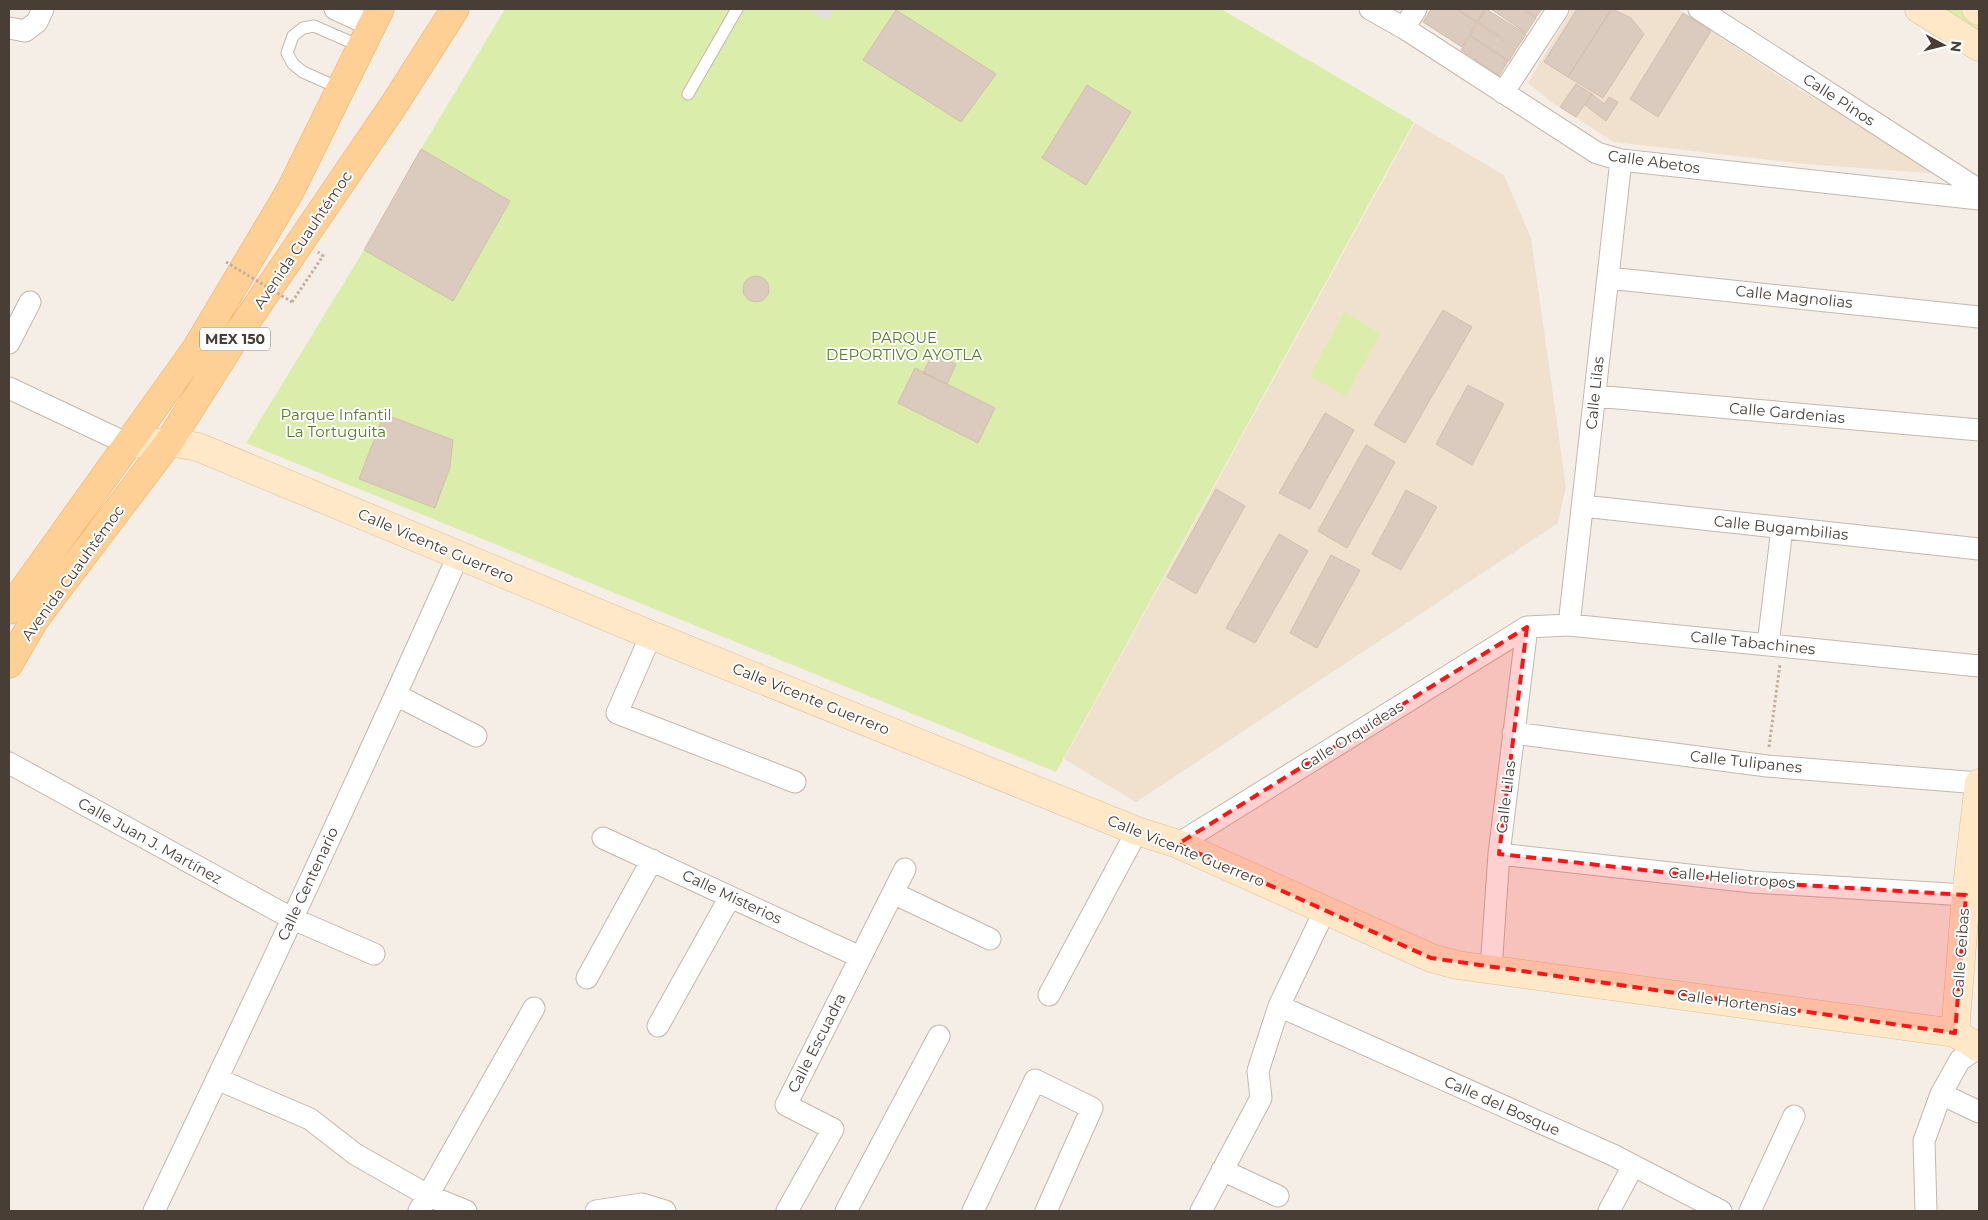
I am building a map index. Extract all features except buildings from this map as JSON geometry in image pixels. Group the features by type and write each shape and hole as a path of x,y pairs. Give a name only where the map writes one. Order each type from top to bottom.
{"main road":[{"name":"Avenida Cuauhtémoc","path":"9,664 35,619 169,442 231,344 395,103 455,9"},
{"name":"MEX 150","path":"9,610 196,349 290,191 371,27"}],"street":[{"path":"17,29 36,22 43,9"},
{"path":"335,9 371,27"},
{"name":"Calle Abetos","path":"1370,9 1404,28 1597,153 1621,160 1979,199"},
{"path":"1404,28 1416,9"},
{"path":"1503,93 1558,9"},
{"name":"Calle Pinos","path":"1699,9 1979,190"},
{"path":"1919,9 1979,47"},
{"name":"Calle Lilas","path":"1569,625 1621,160"},
{"name":"Calle Magnolias","path":"1608,278 1979,317"},
{"path":"9,343 30,302"},
{"path":"9,388 128,444"},
{"name":"Calle Gardenias","path":"1595,396 1979,430"},
{"name":"Calle Vicente Guerrero","path":"128,444 169,442 198,447 651,635 1137,831 1178,844 1431,958 1457,965 1491,969"},
{"name":"Calle Bugambilias","path":"1583,506 1979,549"},
{"path":"1775,646 1782,528"},
{"name":"Calle Centenario","path":"154,1211 396,695 458,556"},
{"name":"Calle Tabachines","path":"1527,626 1569,625 1979,666"},
{"name":"Calle Lilas","path":"1491,969 1499,854 1527,626"},
{"name":"Calle Orquídeas","path":"1178,844 1527,626"},
{"path":"651,635 617,713 795,782"},
{"path":"396,695 476,736"},
{"name":"Calle Tulipanes","path":"1513,733 1767,766 1979,783"},
{"name":"Calle Juan J. Martínez","path":"9,763 292,918 374,954"},
{"name":"Calle Ceibas","path":"1970,1047 1966,894 1979,783"},
{"path":"1049,996 1137,831"},
{"name":"Calle Misterios","path":"603,838 860,957"},
{"name":"Calle Heliotropos","path":"1499,854 1752,882 1966,894"},
{"path":"587,978 652,860"},
{"path":"860,957 905,869"},
{"path":"893,894 990,939"},
{"path":"658,1026 730,897"},
{"path":"1201,1211 1261,1098 1258,1071 1279,1006 1325,910"},
{"name":"Calle Escuadra","path":"787,1211 833,1129 786,1105 860,957"},
{"name":"Calle Hortensias","path":"1491,969 1970,1047"},
{"name":"Calle del Bosque","path":"1279,1006 1614,1156 1721,1211"},
{"path":"424,1203 534,1008"},
{"path":"846,1211 939,1036"},
{"path":"1926,1211 1924,1141 1940,1094 1970,1047"},
{"path":"217,1079 310,1119 424,1203 466,1211"},
{"path":"973,1211 1035,1080 1092,1108 1046,1211"},
{"path":"1940,1094 1979,1112"},
{"path":"1750,1211 1794,1116"},
{"path":"1609,1211 1634,1166"},
{"path":"1222,1170 1278,1196"},
{"path":"596,1211 642,1204 665,1211"}],"lane":[{"path":"688,94 737,9"},
{"path":"341,89 303,72 293,64 287,53 293,36 303,28 314,26 371,27"}],"path":[{"path":"226,262 292,302 323,256 317,252"},
{"path":"1767,766 1775,646"}],"highlighted area":[{"path":"1527,627 1499,854 1752,882 1966,895 1955,1033 1431,958 1178,844"}],"shaded area":[{"path":"810,9 834,9 827,21"},
{"path":"1572,9 1678,9 1791,84 1941,174 1806,164 1614,142 1551,102 1528,83"},
{"path":"1415,123 1504,175 1531,238 1566,487 1558,523 1136,802 1064,759"}],"green space":[{"name":"PARQUE DEPORTIVO AYOTLA","path":"505,9 1221,9 1414,122 1056,772 246,443 364,250 421,149"},
{"path":"1934,9 1958,9 1979,22 1979,37"},
{"path":"1344,312 1380,334 1346,396 1310,376"}],"park label":[{"name":"Parque Infantil La Tortuguita","path":"336,424"}]}
